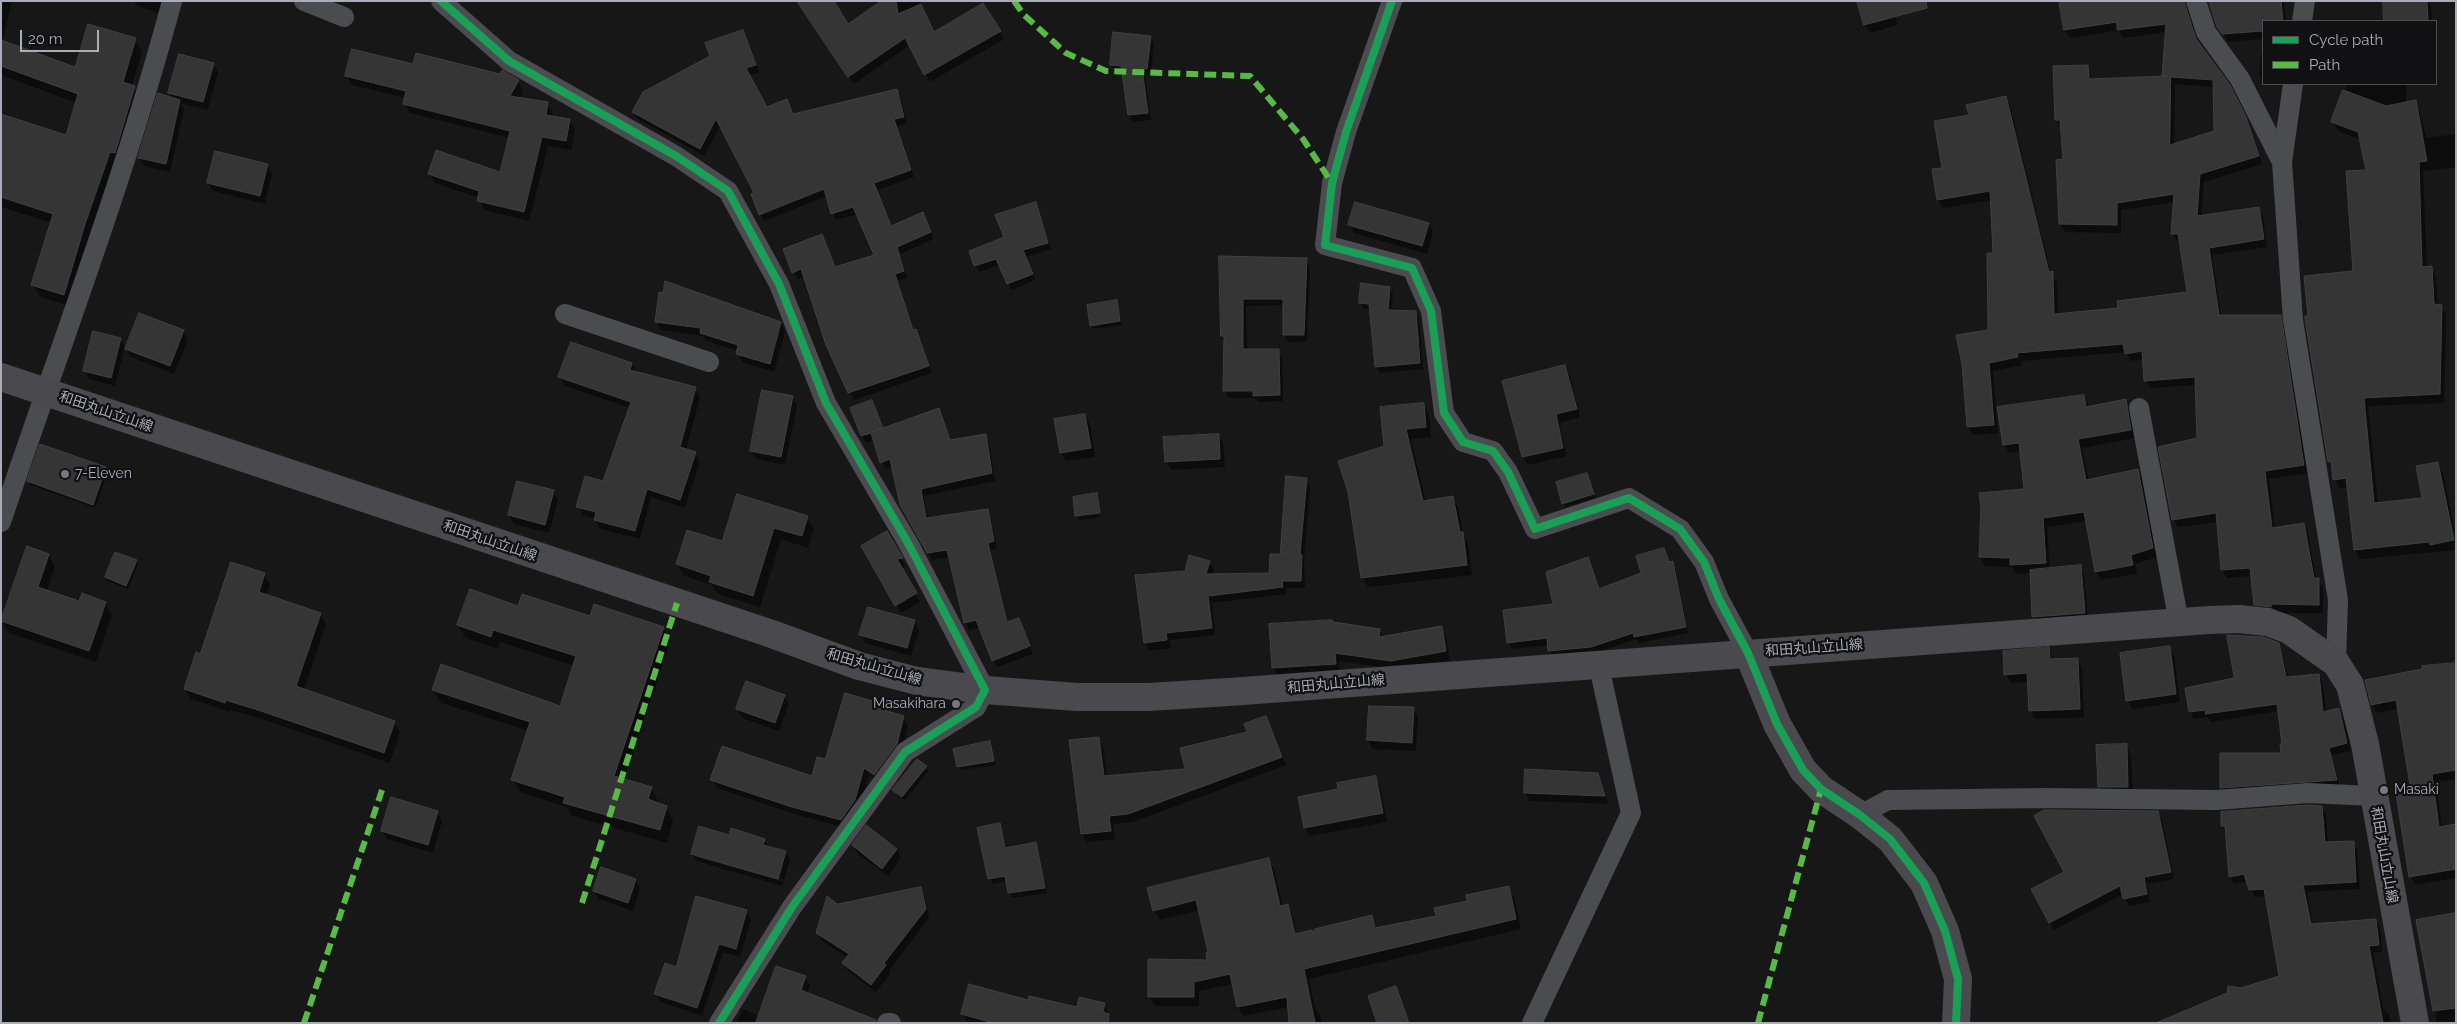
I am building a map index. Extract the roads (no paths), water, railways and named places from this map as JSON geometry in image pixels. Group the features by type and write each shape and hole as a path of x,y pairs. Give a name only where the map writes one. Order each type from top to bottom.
{"main road":[{"name":"和田丸山立山線","path":"1,377 772,634 859,666 917,681 1030,695 1148,697 1599,666 1748,653 2239,618 2268,622 2289,630 2336,662 2350,685 2357,709 2415,1023"},
{"path":"1748,653 1777,724 1803,770 1821,789 1890,838 1924,883 1945,931 1958,979 1956,1023"}],"street":[{"path":"1,522 109,207 154,69 172,1"},
{"path":"304,1 344,16"},
{"path":"441,1 509,62 676,156 728,191 779,284 826,403 908,543 985,690 976,707 905,752 792,907 719,1023"},
{"path":"1392,1 1346,132 1332,183 1325,245 1412,268 1431,311 1444,413 1463,442 1493,451 1508,472 1535,530 1629,498 1680,529 1704,562 1719,599 1748,653"},
{"path":"2196,1 2206,32 2240,79 2282,162"},
{"path":"2302,20 2305,1"},
{"path":"2293,85 2282,162 2293,320 2338,600 2336,662"},
{"path":"564,314 709,362"},
{"path":"2139,408 2180,623"},
{"path":"1532,1023 1631,813 1599,666"},
{"path":"1860,815 1888,800 2046,798 2216,800 2308,793 2373,796"}],"place":[{"name":"7-Eleven","path":"65,474"},
{"name":"Masakihara","path":"956,704"},
{"name":"Masaki","path":"2384,790"}]}
